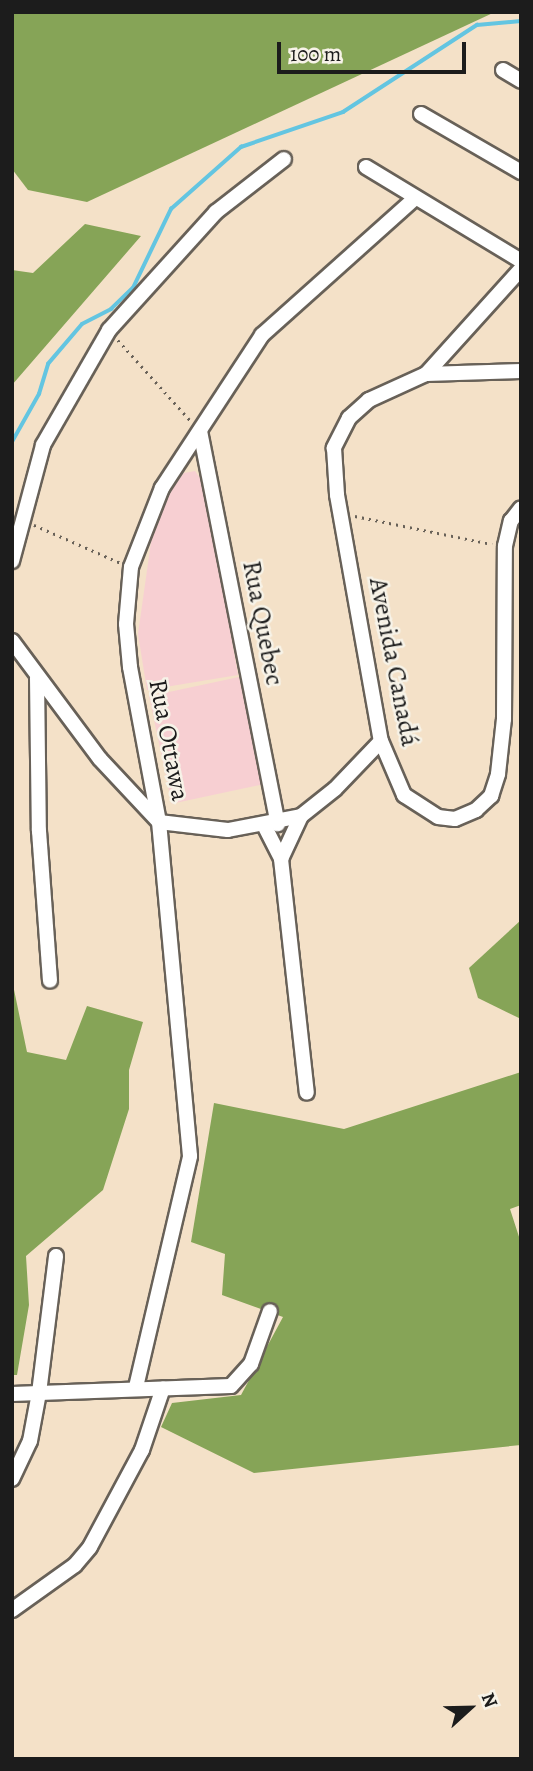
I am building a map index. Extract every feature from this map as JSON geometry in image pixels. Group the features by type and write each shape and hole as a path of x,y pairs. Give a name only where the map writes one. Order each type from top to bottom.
{"street":[{"path":"503,70 521,81"},
{"path":"421,114 521,172"},
{"path":"12,561 33,470 57,413 109,330 216,212 285,159"},
{"path":"366,167 414,199 521,261"},
{"name":"Rua Ottawa","path":"136,1387 190,1156 159,822 130,667 126,624 131,567 162,488 262,335 414,199"},
{"name":"Avenida Canadá","path":"521,269 426,374 369,400 337,435 332,463 381,741 404,795 438,817 455,819 476,810 491,796 503,719 505,546 511,521 521,508"},
{"path":"426,374 521,371"},
{"name":"Rua Quebec","path":"200,432 271,825 281,859 307,1093"},
{"path":"12,642 100,759 159,822 201,830 271,825 300,816 335,789 381,741"},
{"path":"37,678 39,831 50,981"},
{"path":"281,859 300,816"},
{"path":"12,1479 30,1441 39,1392 55,1256"},
{"path":"12,1394 136,1387 216,1388 242,1379 270,1311"},
{"path":"12,1610 75,1565 90,1547 142,1450 163,1388"}],"path":[{"path":"109,330 200,432"},
{"path":"341,513 505,546"},
{"path":"21,520 131,567"}],"shaded area":[{"path":"195,471 205,485 238,675 147,690 138,634 151,542 171,489 184,473"},
{"path":"239,677 262,785 172,804 149,696"}],"green space":[{"path":"12,12 495,12 87,202 28,190 12,169"},
{"path":"85,224 141,236 12,385 12,270 33,273"},
{"path":"521,920 521,1019 478,998 469,968"},
{"path":"12,980 27,1052 66,1060 87,1006 143,1022 129,1070 129,1109 103,1190 26,1256 29,1305 17,1375 12,1375"},
{"path":"521,1072 521,1205 510,1209 521,1243 521,1445 254,1473 161,1427 172,1403 241,1395 283,1317 222,1295 225,1254 191,1242 214,1103 344,1129"}],"waterway":[{"path":"12,442 39,394 48,364 82,324 111,309 133,288 171,209 241,147 343,112 477,25 521,21"}]}
